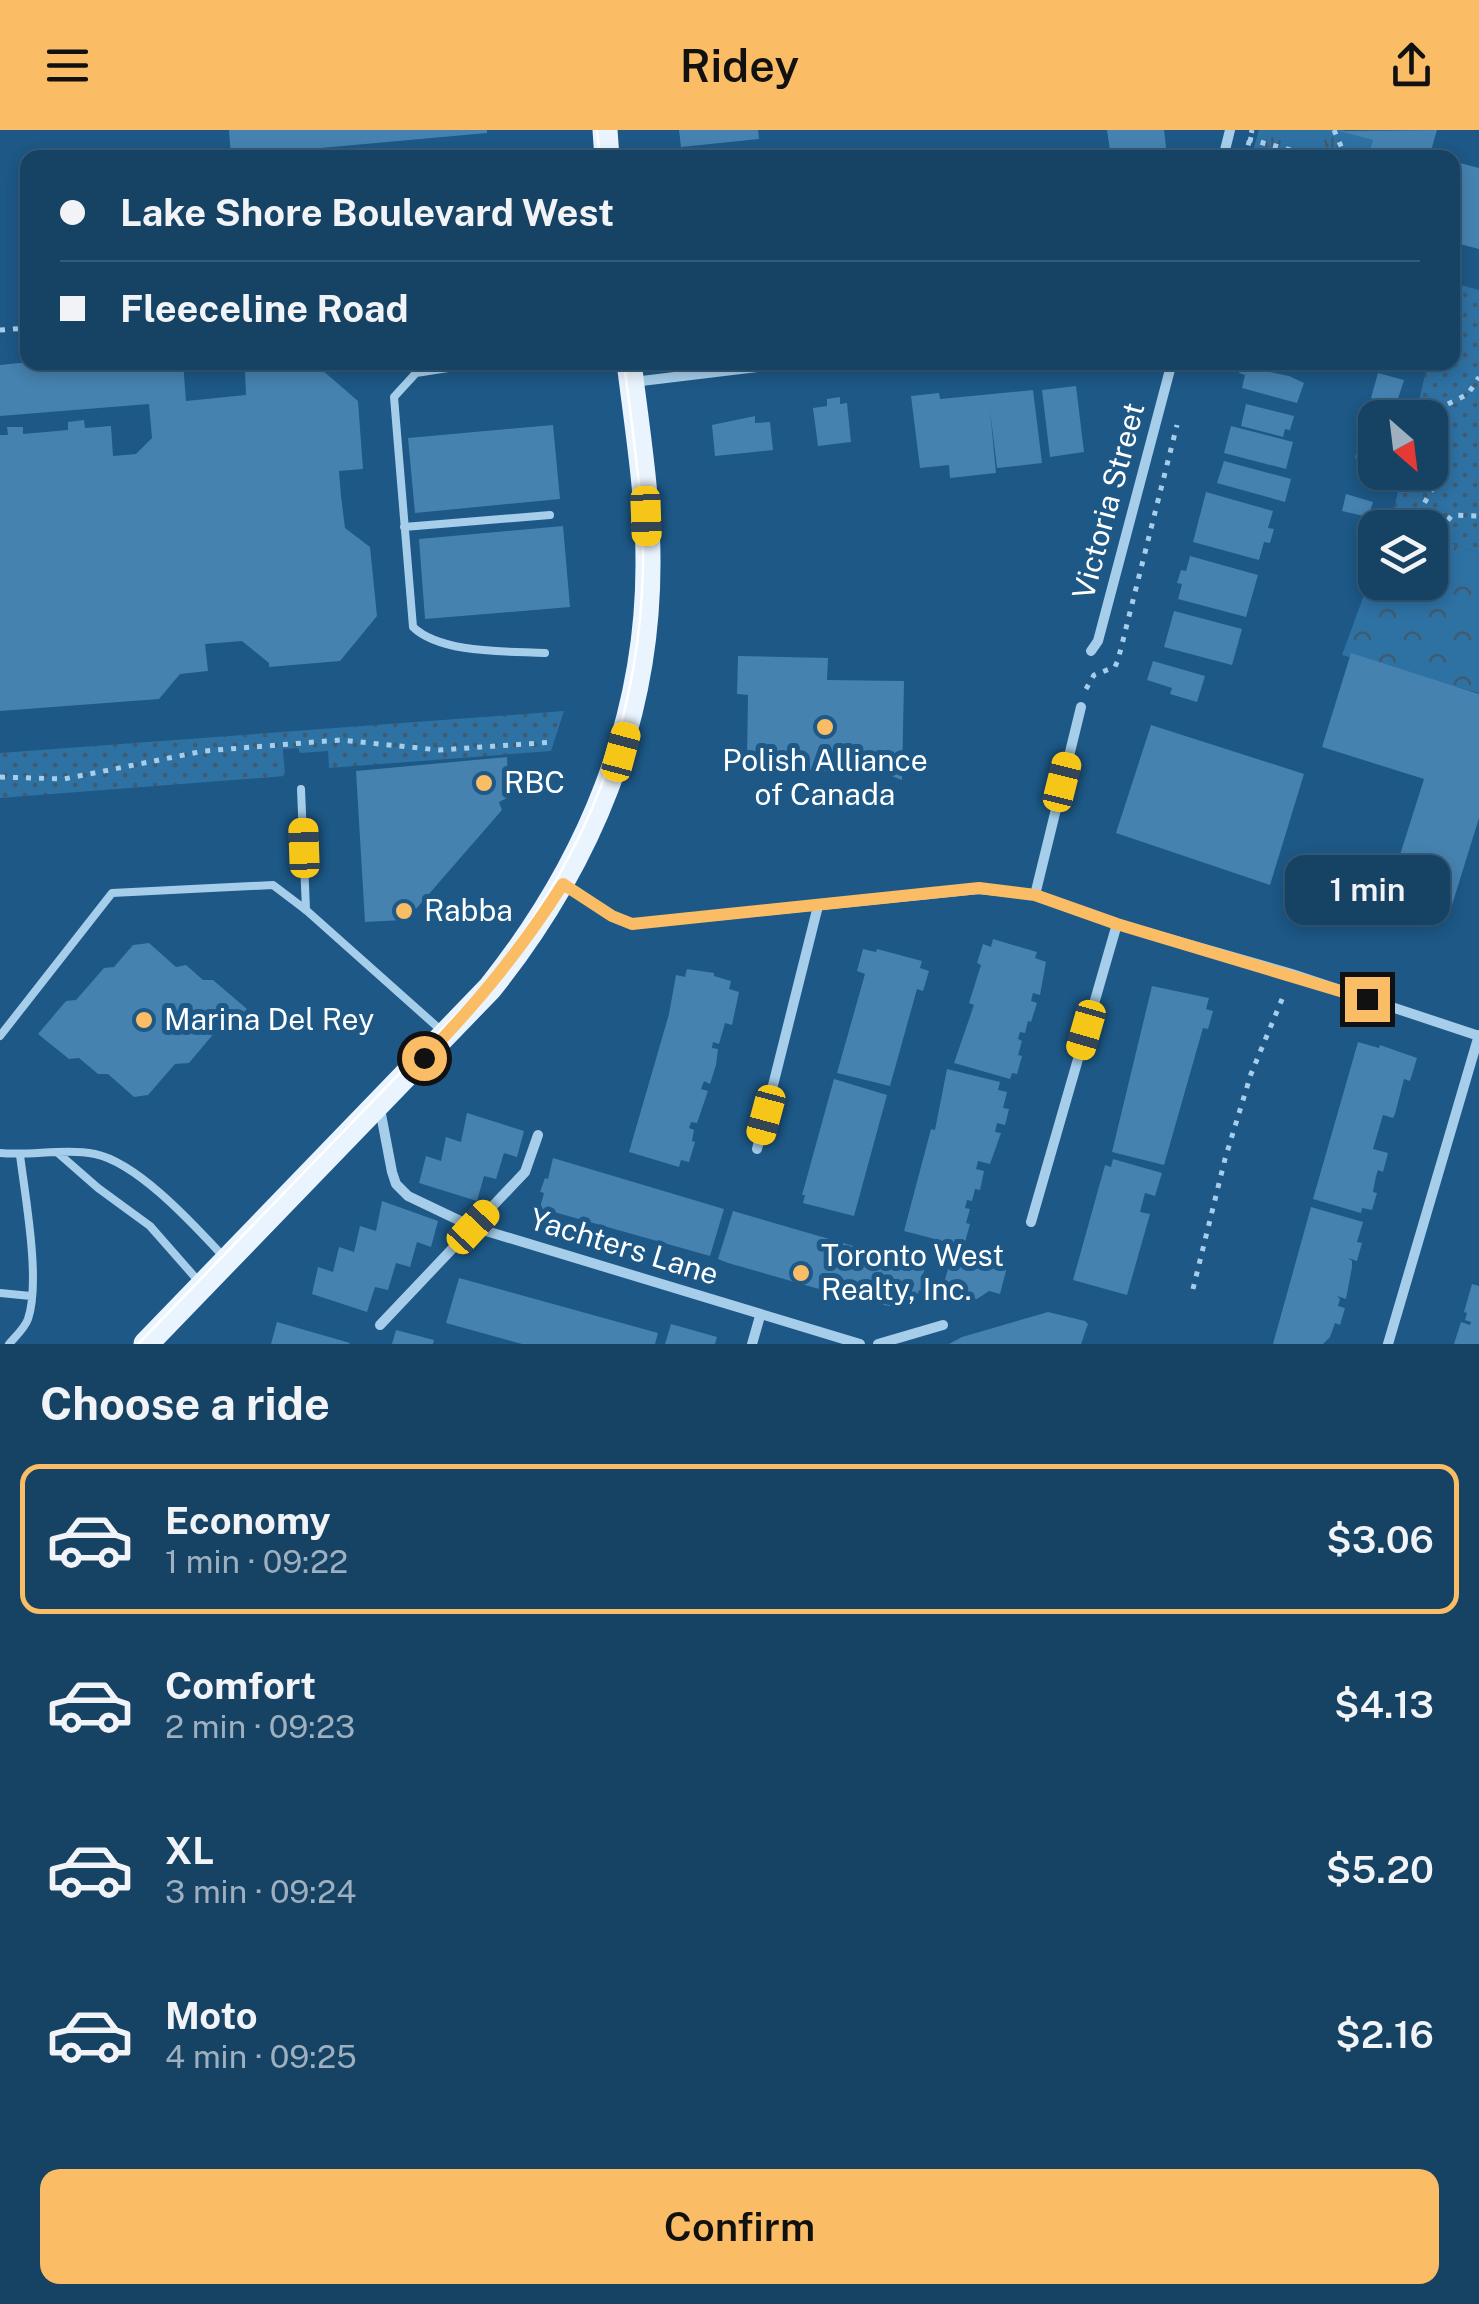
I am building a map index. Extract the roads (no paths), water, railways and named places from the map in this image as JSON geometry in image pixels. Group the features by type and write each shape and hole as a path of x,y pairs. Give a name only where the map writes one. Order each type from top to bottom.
{"main road":[{"path":"146,1344 446,1035 523,946 563,884 592,827 621,752 643,650 647,531 631,372"}],"street":[{"path":"631,372 665,370"},
{"name":"Victoria Street","path":"1092,652 1170,370"},
{"path":"1035,895 1081,706"},
{"path":"563,884 612,916 632,924 979,888 1035,895 1479,1036 1388,1344"},
{"path":"756,1150 818,906"},
{"path":"1031,1222 1117,924"},
{"name":"Yachters Lane","path":"379,1103 396,1184 408,1196 473,1227 860,1344"},
{"name":"Yachters Lane","path":"380,1324 525,1172 538,1135"},
{"path":"752,1344 760,1316"},
{"path":"878,1344 943,1325"}],"lane":[{"path":"435,370 416,373 394,397 413,627 420,634 471,649 544,653"},
{"path":"404,527 550,515"},
{"path":"301,789 306,910"},
{"path":"0,1036 112,893 272,885 306,910 446,1035"},
{"path":"58,1152 150,1226 202,1286"},
{"path":"0,1153 98,1154 174,1203 226,1260"},
{"path":"9,1344 28,1322 31,1296 30,1229 20,1155"},
{"path":"0,1293 31,1296"}],"tram line":[{"path":"597,130 599,150"},
{"path":"138,1344 483,987 550,891 577,842 617,739 639,628 642,517 625,370"}],"place":[{"name":"Polish Alliance of Canada","path":"825,727"},
{"name":"RBC","path":"484,783"},
{"name":"Rabba","path":"404,911"},
{"name":"Marina Del Rey","path":"144,1020"},
{"name":"Toronto West Realty, Inc.","path":"801,1273"}]}
